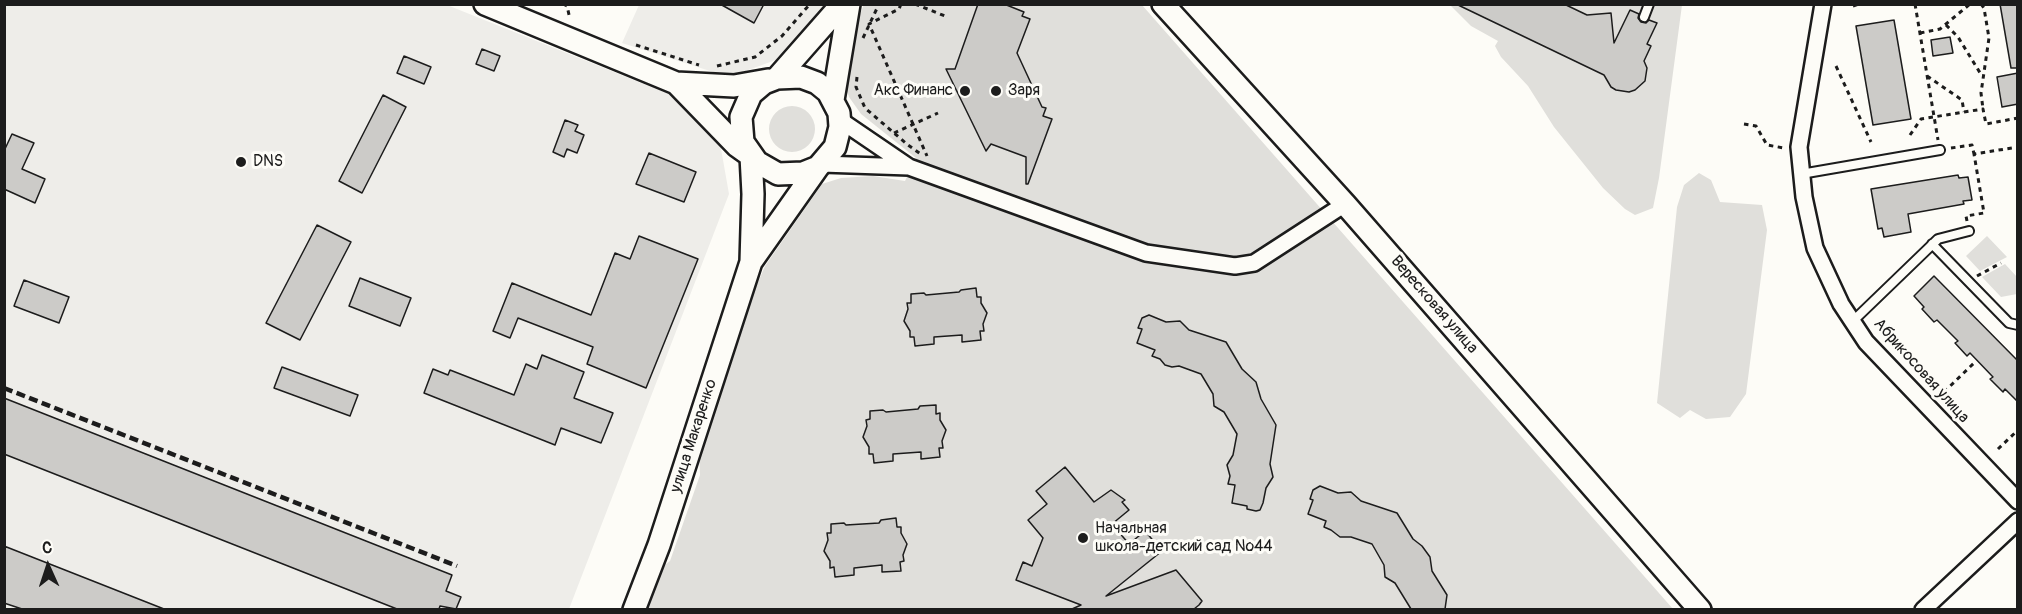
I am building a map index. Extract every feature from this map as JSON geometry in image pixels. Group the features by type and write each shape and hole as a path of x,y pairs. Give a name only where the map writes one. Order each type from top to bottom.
{"street":[{"path":"485,4 509,9 676,82 734,86 793,76 809,80 824,88 836,110 909,167 1146,253 1235,266 1254,263 1345,204"},
{"path":"751,156 743,142 741,117 751,94 774,78 842,4"},
{"path":"820,166 835,147 839,134 836,110 849,4"},
{"name":"Вересковая улица","path":"1164,4 1345,204 1700,609"},
{"name":"Абрикосовая улица","path":"1823,4 1799,151 1804,197 1815,248 1840,304 1866,342 2018,501"},
{"path":"676,82 737,146 770,171 786,175 803,173 820,166 909,167"},
{"name":"улица Макаренко","path":"634,609 659,545 751,262 753,194 751,156"},
{"name":"улица Макаренко","path":"751,262 820,166"},
{"path":"1923,609 2018,521"}],"lane":[{"path":"1644,17 1649,4"},
{"path":"1802,174 1940,150"},
{"path":"1852,321 1938,238 1969,231"},
{"path":"1932,244 2009,323 2018,325"}],"path":[{"path":"563,4 567,6 570,21"},
{"path":"710,67 755,57 782,36 810,4"},
{"path":"862,41 879,4"},
{"path":"869,24 899,9 901,4"},
{"path":"915,4 945,16"},
{"path":"1852,6 1859,4"},
{"path":"1915,4 1940,150 1972,145 1984,213 1966,216 1969,231"},
{"path":"1920,33 1940,29 1970,4"},
{"path":"1981,4 1984,8 1989,38 1981,93 1986,124 2018,118"},
{"path":"857,67 856,87 865,108 893,133 927,158 869,24"},
{"path":"1946,25 1958,37 1983,77"},
{"path":"632,44 701,65"},
{"path":"1836,66 1871,142"},
{"path":"1927,76 1962,100 1964,112"},
{"path":"1910,135 1921,119 1983,108"},
{"path":"893,133 938,113"},
{"path":"1744,124 1756,126 1767,145 1799,151"},
{"path":"1974,154 2018,147"},
{"path":"1968,281 2001,263"},
{"path":"1944,392 1976,362"},
{"path":"1998,449 2018,430"}],"shaded area":[{"path":"864,4 1142,5 1673,609 643,610 658,570 670,561 700,475 699,449 765,266 822,184 841,178 873,176 905,181 916,158 861,114 849,97 846,88 850,41"},
{"path":"4,5 447,5 684,100 720,143 729,194 569,609 5,609"},
{"path":"639,5 823,5 784,57 729,77 622,43"},
{"path":"1450,5 1682,5 1653,208 1635,215 1625,209 1603,188 1554,127 1528,86 1501,57 1495,46 1498,41 1471,26"},
{"path":"792,106 808,113 815,129 808,145 792,152 776,145 769,129 776,113"},
{"path":"1699,173 1711,180 1720,202 1762,205 1767,230 1746,394 1730,417 1706,419 1690,410 1680,418 1657,403 1677,207 1684,185"},
{"path":"1987,236 2007,257 1980,271 1966,256"},
{"path":"2005,264 2017,277 2017,294 2001,297 1982,277"}],"building":[{"path":"720,4 764,4 754,23"},
{"name":"Заря","path":"978,4 1004,4 1024,12 1022,16 1030,19 1017,53 1042,107 1046,108 1043,116 1052,119 1028,184 1026,184 1026,157 991,144 986,151 946,69 955,69"},
{"path":"1456,4 1564,4 1587,15 1611,13 1614,43 1630,10 1639,14 1638,18 1641,22 1646,23 1649,20 1657,23 1647,44 1651,46 1644,61 1647,68 1645,81 1629,92 1616,90 1611,87 1604,75"},
{"path":"2000,4 2018,4 2018,68 2011,68"},
{"path":"1894,20 1911,119 1873,125 1856,26"},
{"path":"1950,37 1953,53 1933,56 1931,40"},
{"path":"482,49 500,56 494,71 476,64"},
{"path":"404,56 431,67 424,84 397,73"},
{"path":"2018,73 2018,104 2002,107 1997,77"},
{"path":"383,95 406,107 362,193 339,181"},
{"path":"565,120 578,125 575,131 584,135 577,153 567,149 564,157 553,152"},
{"path":"12,134 34,143 22,169 45,179 35,203 4,189 4,151"},
{"path":"649,153 696,172 684,202 636,184"},
{"path":"1958,175 1959,178 1968,177 1972,200 1963,201 1964,204 1908,214 1911,232 1884,237 1882,228 1878,229 1871,189"},
{"path":"317,225 351,242 300,340 266,323"},
{"path":"639,236 698,259 646,388 587,364 593,347 518,318 510,338 493,331 512,283 591,315 615,253 630,259"},
{"path":"1934,276 2018,361 2018,402 2005,389 2003,392 1990,379 1993,377 1970,353 1967,356 1955,343 1958,341 1922,309 1924,307 1914,296"},
{"path":"360,278 411,298 400,326 349,306"},
{"path":"24,280 69,297 59,323 14,306"},
{"path":"976,288 977,297 981,297 981,303 987,313 983,324 984,331 980,331 981,340 962,342 962,335 934,337 934,344 915,346 914,337 910,337 910,331 904,321 908,309 907,303 911,303 911,294 959,292"},
{"path":"1149,315 1166,322 1180,321 1189,330 1226,342 1242,369 1256,382 1261,399 1276,425 1270,464 1273,477 1266,488 1260,510 1247,509 1247,506 1232,503 1235,485 1228,484 1230,476 1227,465 1233,455 1237,434 1224,412 1214,406 1213,394 1201,374 1179,366 1165,365 1160,359 1152,356 1155,350 1137,343 1142,329 1138,328 1142,318"},
{"path":"542,355 584,372 574,398 613,413 601,443 561,428 555,445 424,393 433,369 448,375 450,370 514,395 526,364 537,369"},
{"path":"282,367 358,395 350,416 274,388"},
{"path":"4,398 452,575 446,591 461,597 456,609 440,606 439,609 397,609 4,454"},
{"path":"936,405 936,414 940,413 940,420 946,430 942,441 943,448 939,448 940,457 921,459 921,452 893,454 893,461 874,463 873,454 869,454 869,447 863,437 867,426 866,420 870,419 870,411 883,410 886,412"},
{"name":"Начальная школа-детский сад №44","path":"1065,467 1094,502 1111,490 1125,500 1122,502 1129,510 1112,524 1129,544 1145,531 1162,551 1106,596 1176,570 1202,601 1199,605 1194,609 1072,609 1081,605 1016,580 1023,562 1032,566 1043,538 1028,520 1047,504 1036,491"},
{"path":"1320,486 1338,493 1351,492 1361,501 1397,513 1413,539 1430,557 1432,571 1447,595 1445,609 1411,609 1395,583 1385,577 1384,565 1372,544 1351,537 1340,537 1324,527 1326,521 1308,514 1313,500 1310,499 1313,490"},
{"path":"896,518 897,527 901,527 901,533 907,544 903,555 904,561 900,562 901,571 882,572 882,565 854,568 854,575 835,577 834,567 830,568 830,561 824,551 828,540 827,533 831,533 831,524 879,523 881,520"},
{"path":"4,546 164,609 22,609 4,603"}],"railway":[{"path":"4,388 457,566"}],"place":[{"name":"Акс Финанс","path":"965,91"},
{"name":"Заря","path":"996,91"},
{"name":"DNS","path":"241,162"},
{"name":"Начальная школа-детский сад №44","path":"1083,538"}]}
